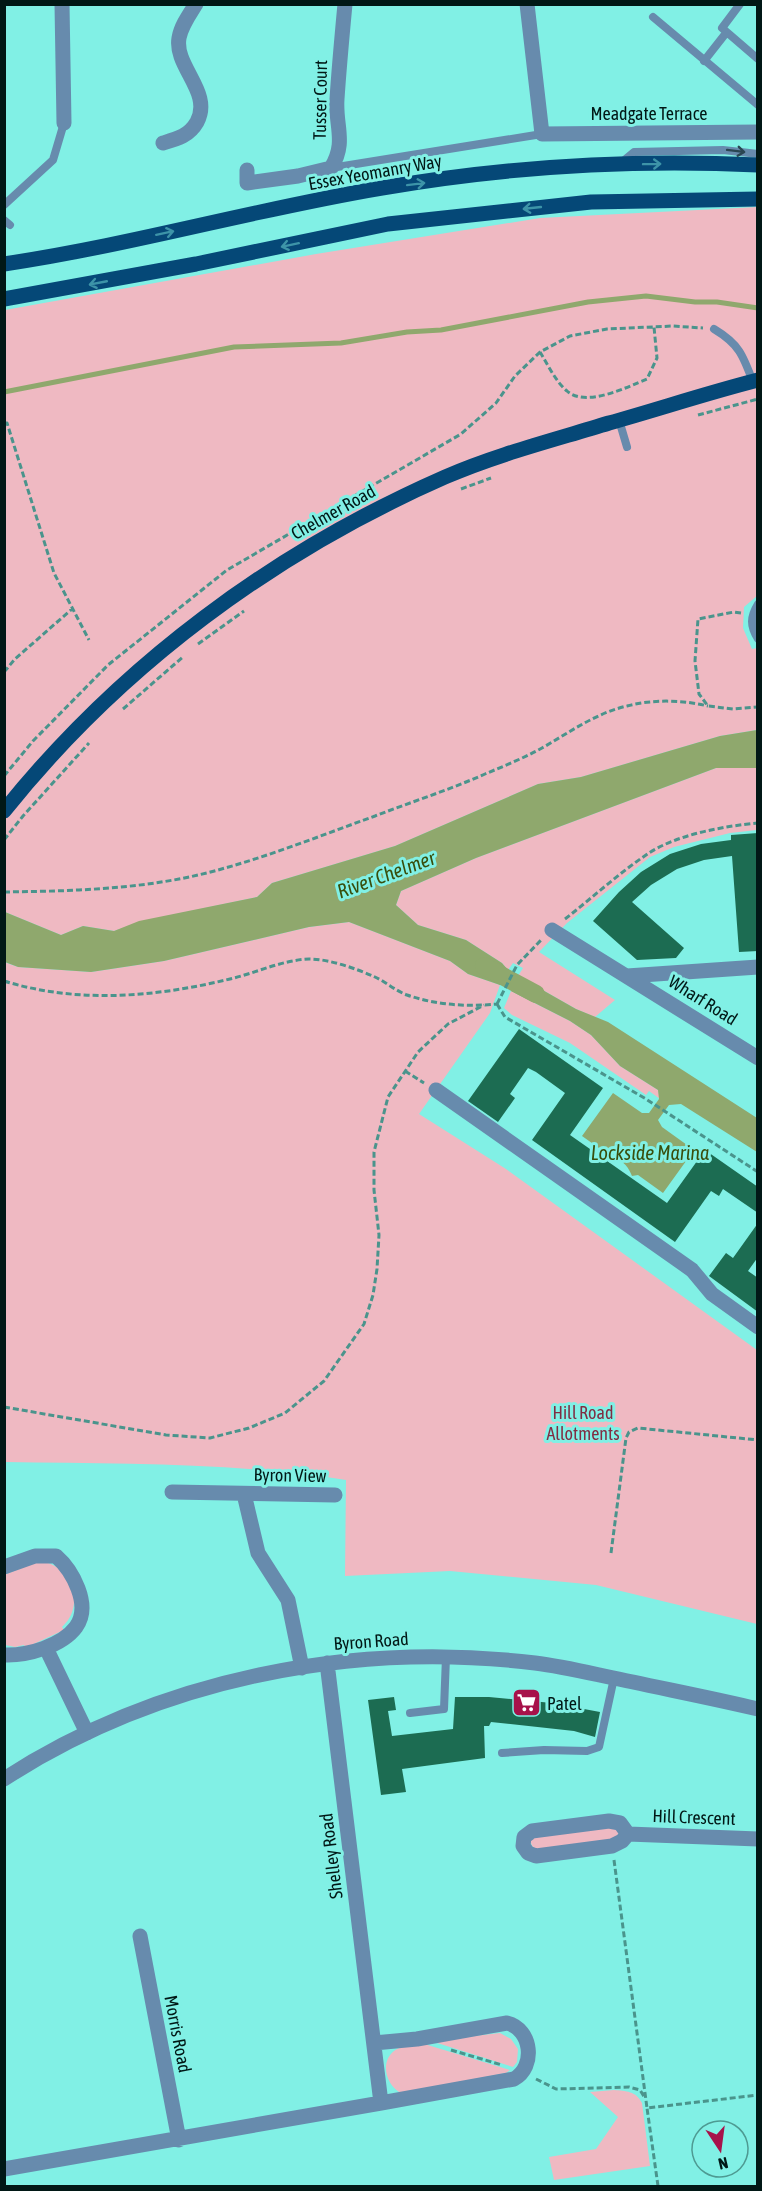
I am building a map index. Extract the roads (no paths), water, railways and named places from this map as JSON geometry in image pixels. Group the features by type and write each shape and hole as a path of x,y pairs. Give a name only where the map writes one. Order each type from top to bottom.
{"main road":[{"name":"Essex Yeomanry Way","path":"4,264 382,188 501,172 620,165 723,163 758,165"},
{"path":"4,299 196,264 388,224 591,202 758,199"},
{"name":"Chelmer Road","path":"4,811 32,777 91,714 161,651 222,604 321,539 372,511 447,476 518,450 713,391 755,381"}],"street":[{"path":"62,4 64,123"},
{"path":"163,143 180,138 192,130 200,115 200,97 186,67 178,39 184,23 196,4"},
{"name":"Tusser Court","path":"331,168 338,157 340,128 337,103 345,4"},
{"path":"527,4 542,134"},
{"name":"Meadgate Terrace","path":"542,134 758,132"},
{"path":"247,170 247,183 298,176 331,168"},
{"name":"Wharf Road","path":"552,930 758,1058"},
{"name":"Wharf Road","path":"627,976 758,967"},
{"path":"436,1090 692,1270 712,1294 758,1327"},
{"name":"Byron View","path":"172,1491 335,1495"},
{"name":"Byron View","path":"244,1494 258,1554 288,1600 302,1668"},
{"path":"4,1567 35,1556 56,1556 67,1566 81,1595 82,1611 77,1626 46,1648 21,1656 4,1655"},
{"path":"46,1648 87,1733"},
{"name":"Byron Road","path":"4,1779 33,1760 87,1733 169,1699 251,1677 327,1663 364,1659 446,1657 614,1678 758,1709"},
{"name":"Shelley Road","path":"327,1663 381,2103"},
{"name":"Hill Crescent","path":"609,1821 620,1823 628,1834 622,1841 612,1846 536,1856 528,1853 524,1846 524,1837 532,1831 609,1821"},
{"name":"Hill Crescent","path":"628,1834 758,1839"},
{"name":"Morris Road","path":"140,1936 179,2140"},
{"path":"4,2169 506,2081 523,2072 528,2060 524,2036 515,2025 507,2024 417,2039 374,2043"}],"lane":[{"path":"740,4 722,28 758,59"},
{"path":"653,17 758,105"},
{"path":"704,61 726,33"},
{"path":"4,204 53,160 64,123"},
{"path":"331,168 542,134"},
{"path":"620,165 634,152 723,150 758,154"},
{"path":"714,329 738,346 755,381"},
{"path":"619,420 627,447"},
{"path":"758,604 752,615 753,630 758,639"},
{"path":"410,1713 444,1709 446,1657"},
{"path":"502,1753 544,1750 587,1751 599,1747 614,1678"}],"water":[{"name":"River Chelmer","path":"757,730 757,768 716,768 476,858 401,891 396,905 418,925 466,940 502,963 508,970 500,985 468,974 450,961 349,922 309,927 164,961 91,972 18,967 5,962 5,912 61,935 83,926 114,931 139,921 257,897 272,883 395,846 538,784 581,777 720,736"},
{"name":"Lockside Marina","path":"518,976 576,1009 608,1022 757,1118 757,1152 681,1104 669,1105 658,1120 662,1127 694,1150 663,1193 638,1175 632,1176 623,1162 607,1157 606,1153 582,1136 613,1093 642,1113 649,1113 659,1099 658,1090 620,1066 591,1035 570,1021 511,991"}],"waterway":[{"path":"4,392 234,347 341,343 407,332 441,330 588,302 646,296 758,308"},
{"path":"484,966 536,994"}],"place":[{"name":"Patel","path":"526,1703"}],"park label":[{"name":"Hill Road Allotments","path":"583,1422"}]}
